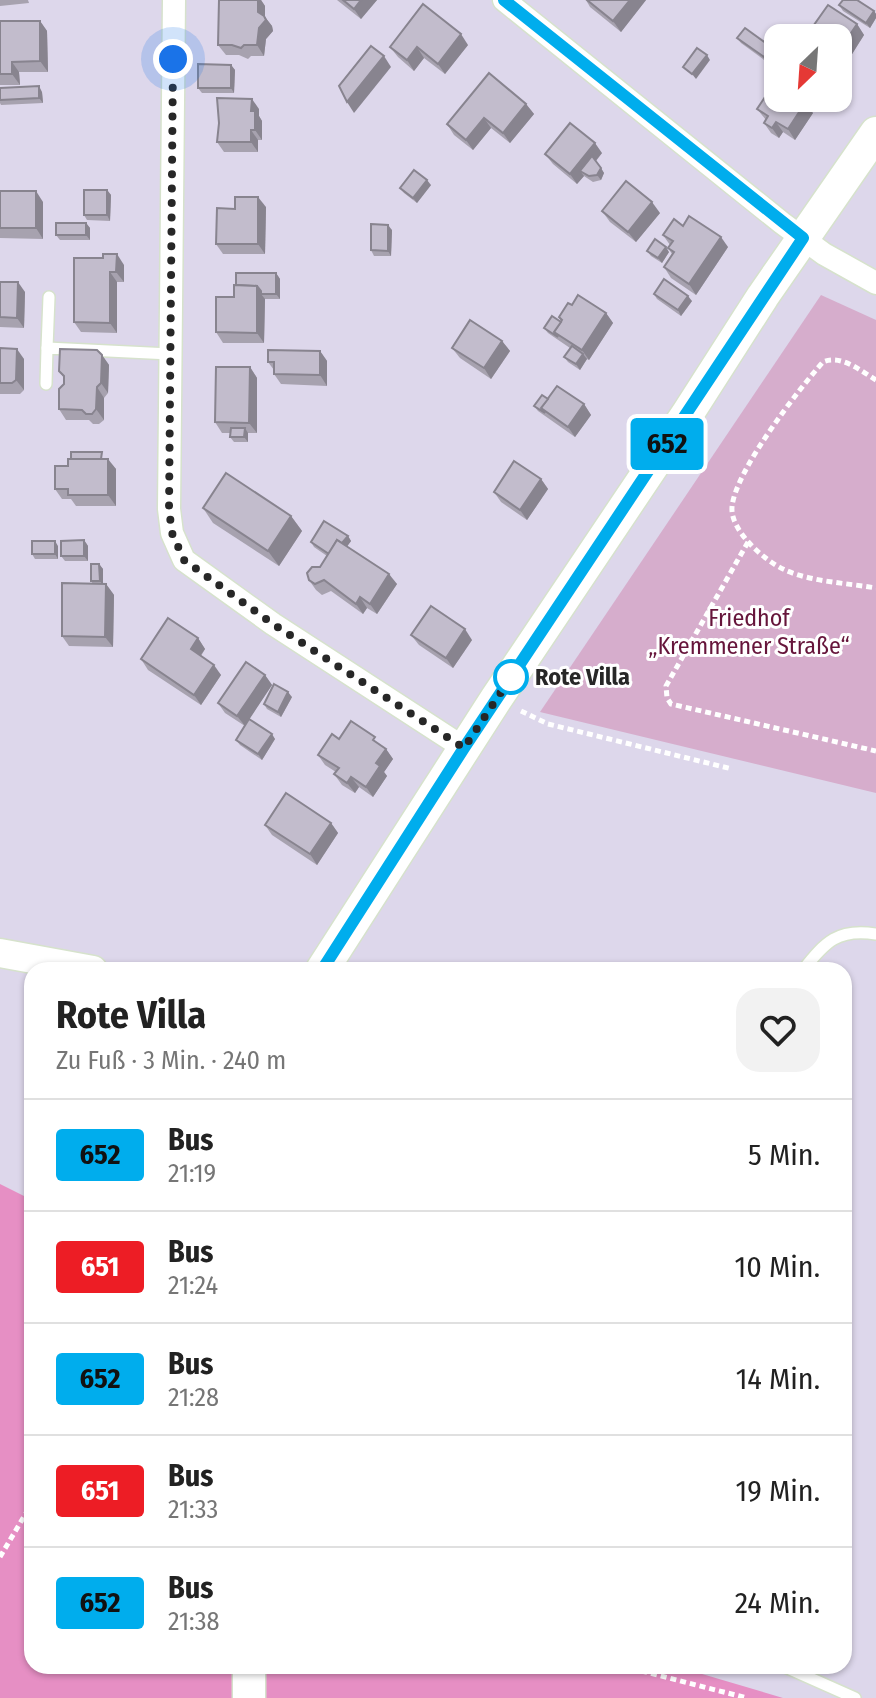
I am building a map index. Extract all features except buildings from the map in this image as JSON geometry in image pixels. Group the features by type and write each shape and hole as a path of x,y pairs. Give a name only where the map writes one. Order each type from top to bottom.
{"main road":[{"path":"327,962 496,699 876,133"},
{"path":"249,1674 249,1698"}],"street":[{"path":"174,0 169,509 172,533 184,560 273,624 464,748"},
{"path":"507,1 803,238 824,254 876,283"},
{"path":"0,953 49,962"}],"lane":[{"path":"46,384 49,297"},
{"path":"47,348 170,354"},
{"path":"809,962 821,947 837,936 852,932 876,934"},
{"path":"801,1674 855,1698"}],"path":[{"path":"876,380 842,360 823,362 739,481 731,509 748,542 761,555 785,570 876,588"},
{"path":"748,542 666,686 667,698 671,704 876,751"},
{"path":"496,699 548,724 732,769"},
{"path":"0,1557 24,1516"},
{"path":"653,1674 747,1698"}],"shaded area":[{"path":"0,1184 24,1196 24,1674 702,1674 783,1698 0,1698"}],"green space":[{"name":"Friedhof „Kremmener Straße“","path":"821,295 876,320 876,793 540,712"}],"bus line":[{"name":"652","path":"327,962 528,650 803,238 504,0"}],"place":[{"name":"Rote Villa","path":"511,677"}],"route":[{"path":"173,59 169,509 172,533 184,560 273,624 464,748 511,677"}]}
